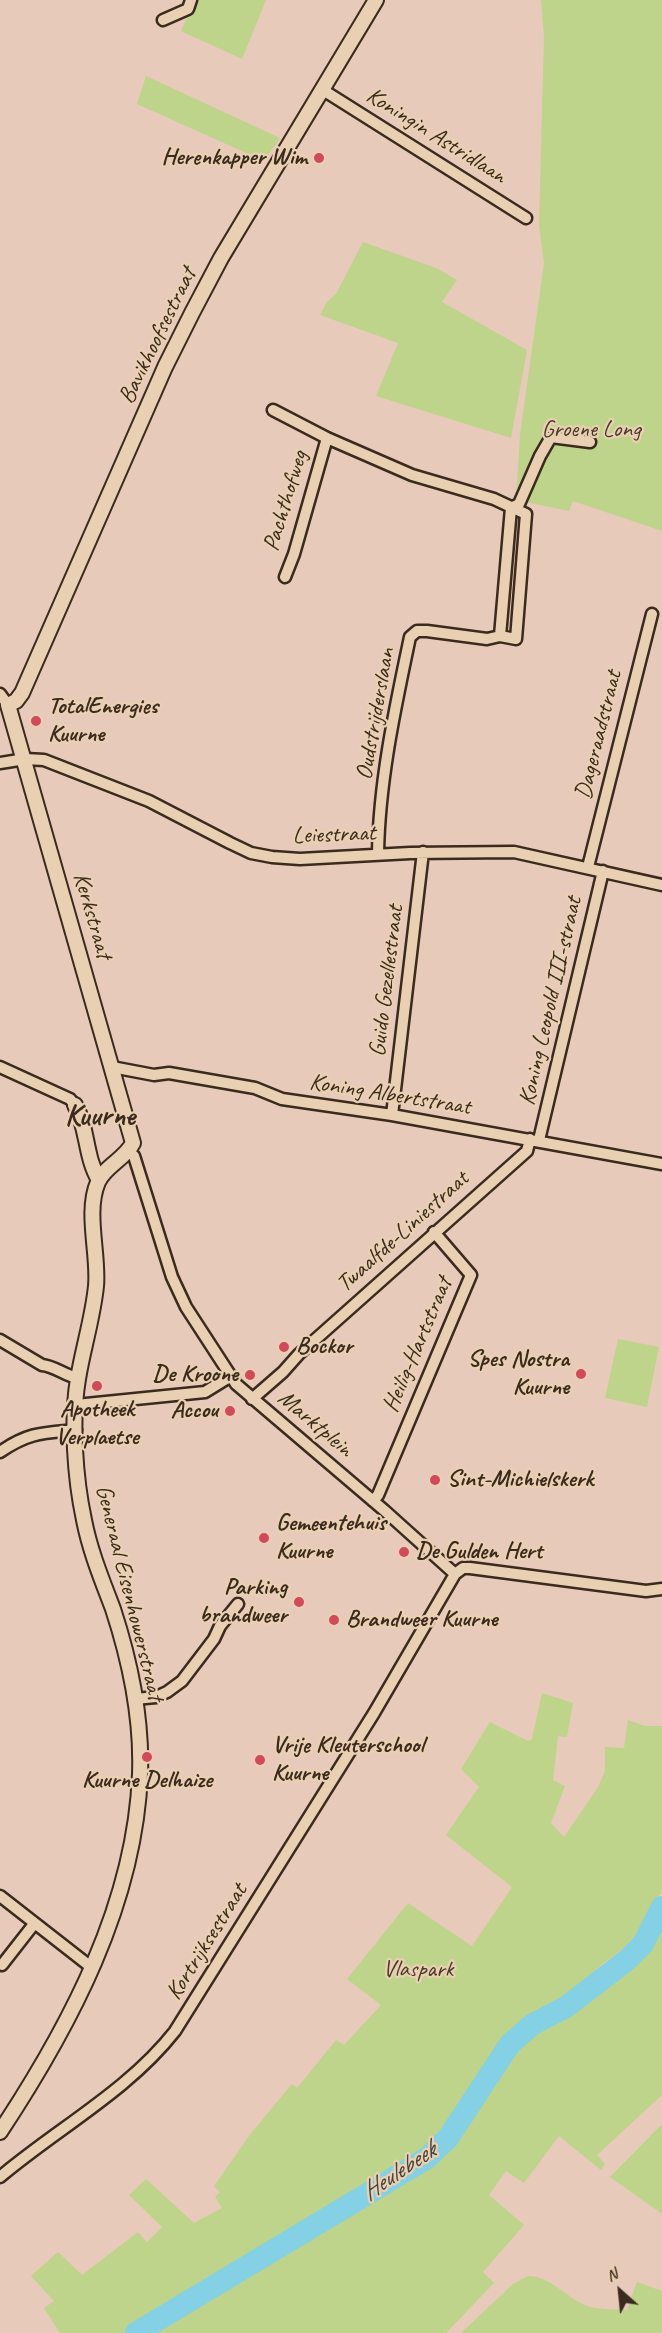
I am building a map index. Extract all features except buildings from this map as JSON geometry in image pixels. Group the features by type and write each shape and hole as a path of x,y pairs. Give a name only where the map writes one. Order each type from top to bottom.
{"street":[{"path":"163,21 188,9 191,0"},
{"name":"Bavikhoofsestraat","path":"4,699 16,701 22,693 165,367 192,313 226,249 323,90 371,2"},
{"name":"Koningin Astridlaan","path":"323,90 526,218"},
{"path":"273,410 327,438 412,475 494,499 511,508"},
{"path":"511,508 519,504 551,437 590,442"},
{"name":"Pachthofweg","path":"285,577 294,554 327,438"},
{"path":"500,636 511,508"},
{"name":"Oudstrijderslaan","path":"378,854 390,747 410,637 417,631 488,639 500,636 516,639 526,514 511,508"},
{"name":"Dageraadstraat","path":"588,867 652,614"},
{"name":"Kerkstraat","path":"4,699 25,759 133,1143 128,1152 134,1156 172,1277 186,1307 236,1384 252,1399"},
{"name":"Leiestraat","path":"0,763 25,759 44,760 149,801 251,853 272,857 300,859 423,852 514,852 662,885"},
{"name":"Guido Gezellestraat","path":"392,1114 423,852"},
{"name":"Koning Leopold III-straat","path":"535,1140 603,871"},
{"path":"0,1067 70,1099 80,1114 88,1155 99,1180 128,1152"},
{"name":"Koning Albertstraat","path":"112,1067 153,1075 169,1073 255,1088 282,1099 392,1114 662,1164"},
{"name":"Twaalfde-Liniestraat","path":"299,1354 527,1151 535,1140"},
{"name":"Generaal Eisenhowerstraat","path":"0,2132 51,2050 108,1929 127,1864 140,1775 135,1699 112,1609 97,1569 83,1519 77,1467 78,1378 96,1285 94,1198 99,1180"},
{"name":"Heilig-Hartstraat","path":"373,1501 378,1495 471,1275 434,1232"},
{"path":"0,1340 42,1365 50,1366 69,1377 78,1378"},
{"name":"Marktplein","path":"299,1354 283,1372 252,1399 443,1562 453,1563 459,1571 499,1571 646,1591 662,1589"},
{"path":"76,1405 205,1392 231,1376"},
{"path":"0,1452 24,1437 36,1433 76,1430"},
{"name":"Kortrijksestraat","path":"0,2177 117,2088 159,2051 175,2031 374,1713 459,1571"},
{"path":"135,1699 156,1697 182,1681 238,1604"},
{"path":"0,1896 91,1967"},
{"path":"2,1965 34,1924"}],"green space":[{"path":"194,0 266,0 242,59 181,31"},
{"name":"Groene Long","path":"541,0 662,0 662,531 573,501 569,511 516,500 520,435 544,263 539,226 544,37"},
{"path":"146,76 280,138 264,161 137,104"},
{"path":"363,242 436,268 457,280 442,302 527,350 511,438 376,396 398,343 320,315 327,302 336,294"},
{"path":"618,1339 659,1347 647,1407 605,1398"},
{"name":"Vlaspark","path":"542,1693 573,1703 567,1737 558,1736 553,1780 565,1786 551,1823 564,1837 598,1787 605,1771 605,1747 624,1748 628,1720 645,1726 662,1726 662,1891 637,1938 600,1966 569,1996 535,2013 513,2033 441,2141 427,2156 334,2209 329,2205 125,2333 60,2333 44,2308 54,2301 31,2276 58,2252 82,2275 138,2232 147,2242 162,2227 129,2195 146,2179 194,2223 222,2208 215,2197 220,2192 214,2186 252,2132 292,2084 297,2088 336,2040 344,2045 381,2005 347,1979 408,1903 472,1946 512,1887 446,1835 479,1787 461,1769 490,1722 528,1741 532,1739"},
{"path":"662,1921 662,2095 597,2155 605,2164 601,2170 559,2136 524,2183 506,2171 489,2195 524,2225 483,2272 494,2283 446,2333 150,2333 358,2206 427,2168 451,2144 511,2056 524,2041 603,1989 637,1961"},
{"path":"662,2124 662,2214 610,2177"},
{"path":"528,2276 544,2280 582,2304 599,2309 627,2310 637,2282 662,2291 662,2333 461,2333 513,2284"}],"waterway":[{"name":"Heulebeek","path":"136,2333 427,2158 448,2138 510,2044 533,2024 566,2007 627,1960 643,1944 662,1907"}],"place":[{"name":"Herenkapper Wim","path":"319,158"},
{"name":"TotalEnergies Kuurne","path":"36,721"},
{"name":"Bockor","path":"284,1347"},
{"name":"Spes Nostra Kuurne","path":"581,1374"},
{"name":"De Kroone","path":"250,1375"},
{"name":"Apotheek Verplaetse","path":"97,1386"},
{"name":"Accou","path":"230,1411"},
{"name":"Sint-Michielskerk","path":"435,1480"},
{"name":"Gemeentehuis Kuurne","path":"264,1538"},
{"name":"De Gulden Hert","path":"404,1552"},
{"name":"Parking brandweer","path":"299,1602"},
{"name":"Brandweer Kuurne","path":"334,1620"},
{"name":"Kuurne Delhaize","path":"147,1757"},
{"name":"Vrije Kleuterschool Kuurne","path":"260,1760"}],"district":[{"name":"Kuurne","path":"100,1117"}]}
